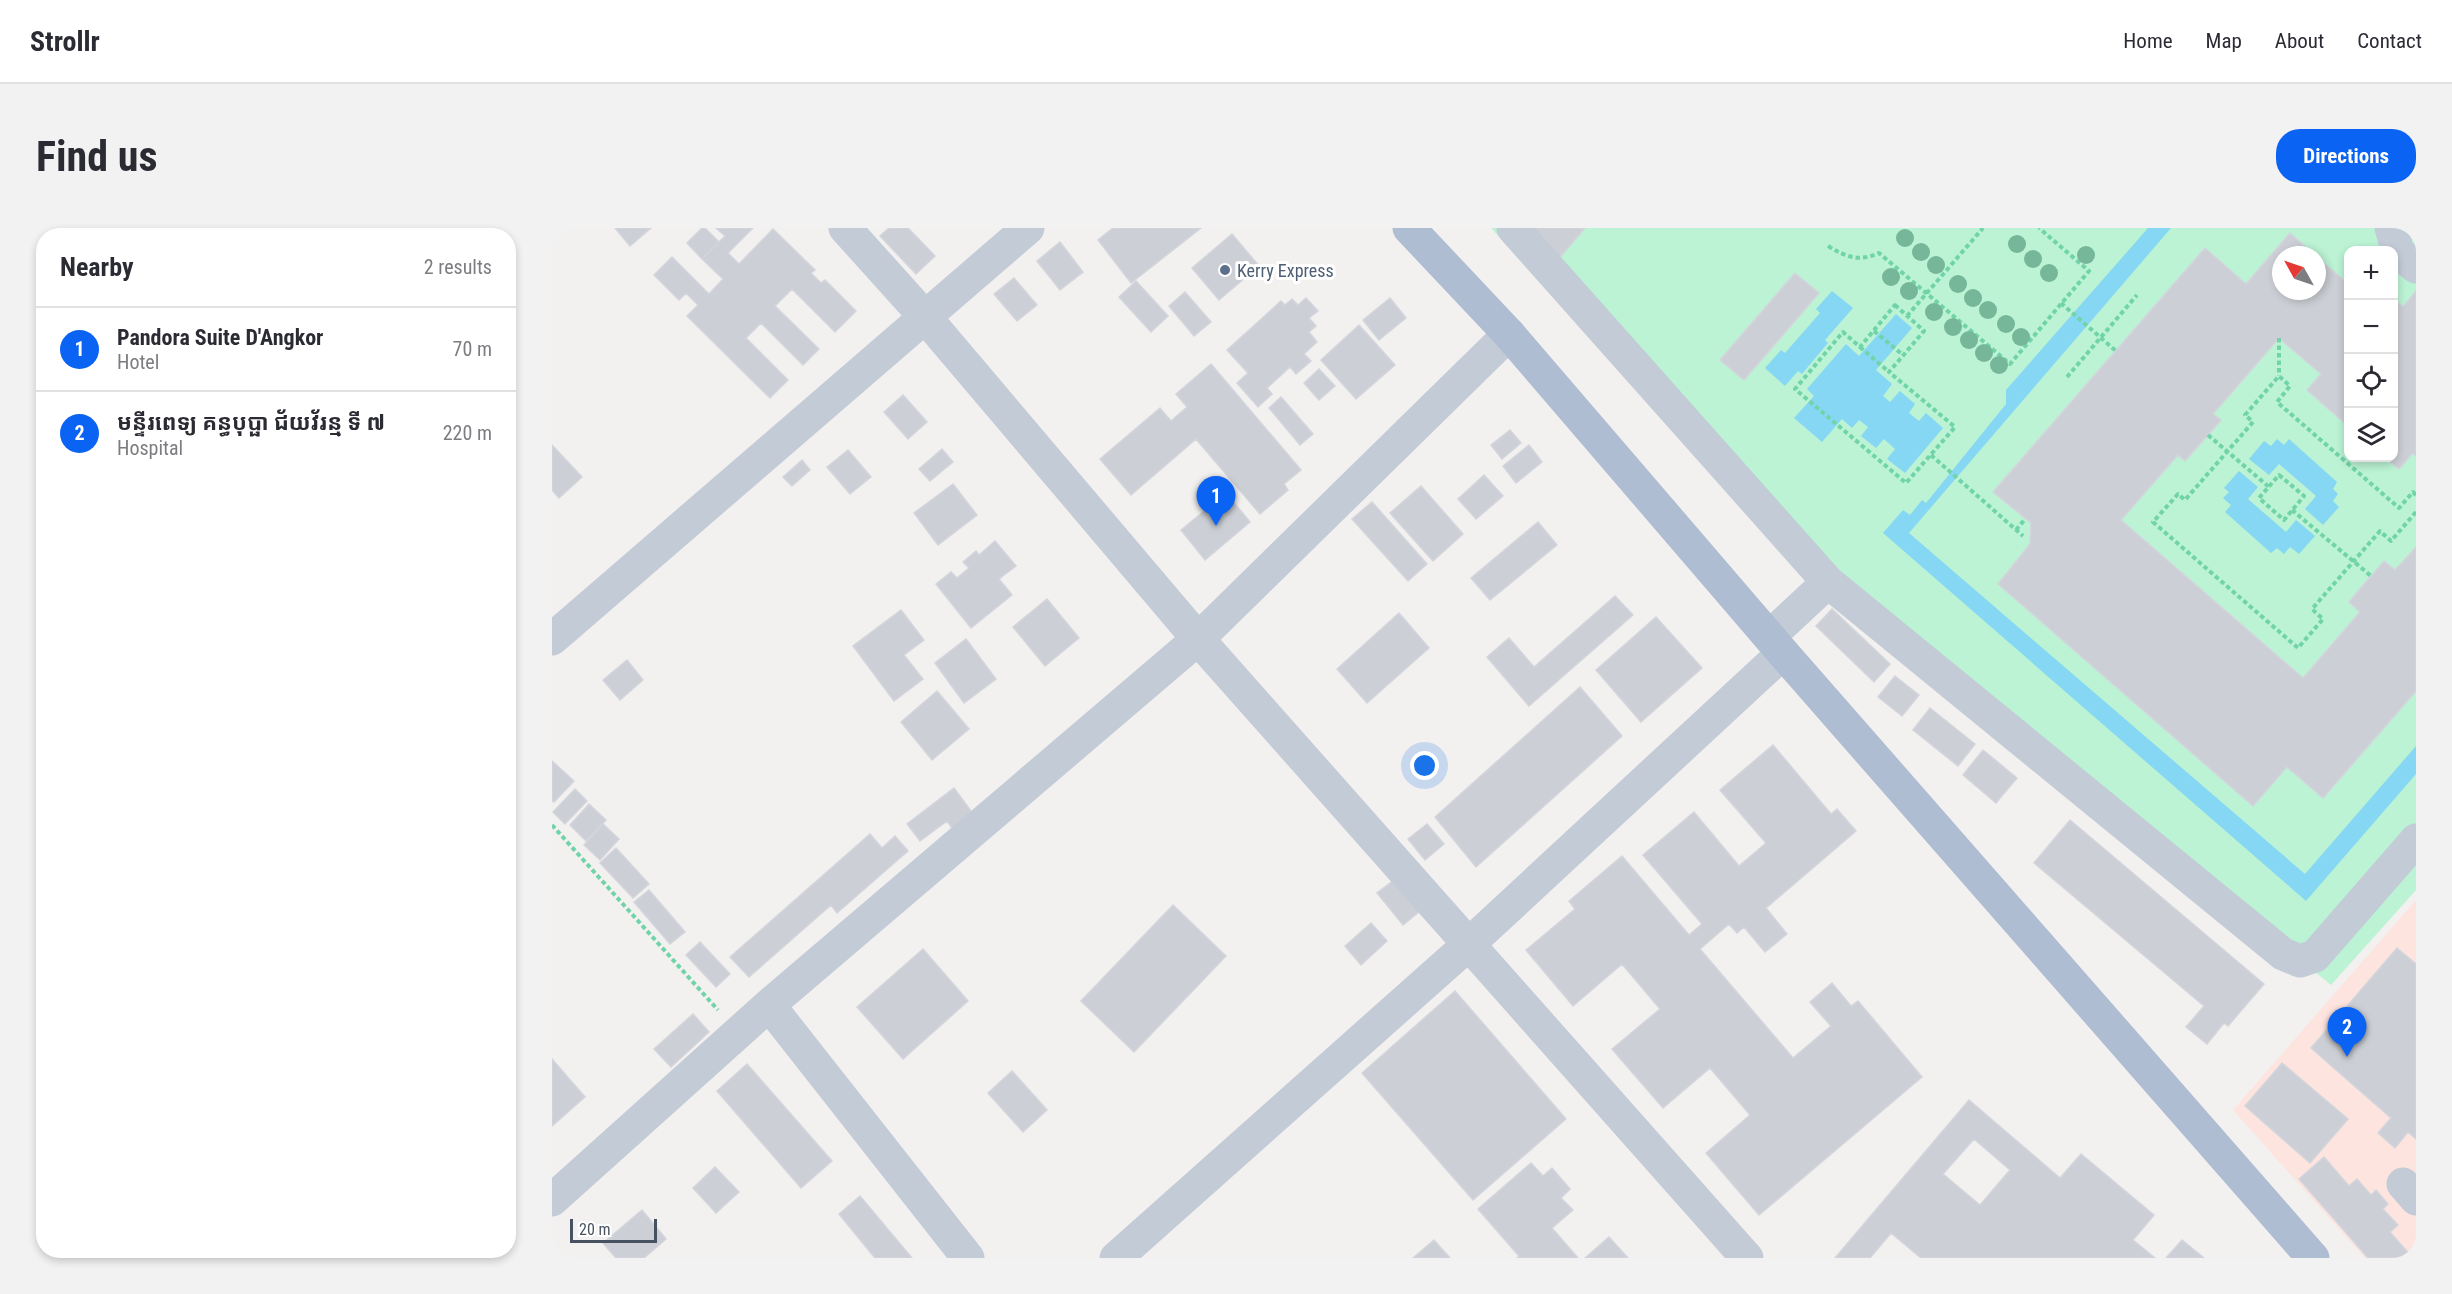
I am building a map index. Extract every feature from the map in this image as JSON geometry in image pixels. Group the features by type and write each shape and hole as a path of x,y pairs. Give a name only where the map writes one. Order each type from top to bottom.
{"main road":[{"path":"1409,228 1509,334 1776,644 2313,1258"}],"street":[{"path":"845,228 926,318 1198,639 1469,944 1738,1255"},
{"path":"552,639 1028,228"},
{"path":"1514,228 1828,582 2283,954 2300,961 2315,956 2416,840"},
{"path":"2391,228 2398,252 2416,267"},
{"path":"552,1200 769,1005 1198,639 1509,334"},
{"path":"1116,1258 1469,944 1776,644 1828,582"},
{"path":"769,1005 968,1258"}],"path":[{"path":"1907,316 1983,228"},
{"path":"1828,246 1857,259 1867,259 1879,253 2010,364 2089,271 2039,228"},
{"path":"2067,377 2137,295"},
{"path":"2061,303 2116,351"},
{"path":"1860,347 1895,305 1924,330 1889,372"},
{"path":"1874,331 1904,355"},
{"path":"1843,332 1889,372 1955,427 1906,483 1795,389 1843,332"},
{"path":"2279,338 2279,376 2245,416 2253,422 2185,500 2178,494 2153,522 2298,648 2324,619 2312,609 2380,531 2391,541 2416,512"},
{"path":"2279,376 2290,386 2277,402 2294,417 2399,508 2413,492 2416,495"},
{"path":"2208,435 2269,487"},
{"path":"1931,454 2023,536"},
{"path":"2279,475 2304,496 2292,510 2284,520 2259,498 2279,475"},
{"path":"2292,510 2371,576"},
{"path":"2016,530 2025,519"},
{"path":"552,825 738,1033"}],"shaded area":[{"path":"2416,900 2416,1258 2365,1258 2233,1110"}],"green space":[{"path":"1491,228 2416,228 2416,890 2331,985 1726,490"}],"water":[{"path":"2148,228 2171,228 1909,533 2305,874 2416,746 2416,774 2306,901 1883,533 1903,510 1910,515 1922,500 1926,503 2006,404 2006,390"},
{"path":"1832,291 1853,308 1825,340 1828,343 1802,374 1798,371 1785,386 1765,368 1781,350 1785,353 1820,313 1816,309"},
{"path":"1896,314 1912,328 1876,370 1892,384 1883,396 1890,402 1900,391 1915,404 1909,413 1919,421 1926,413 1943,428 1905,473 1887,459 1895,449 1884,439 1876,448 1861,436 1868,427 1859,420 1852,428 1842,419 1822,442 1794,418 1814,396 1807,389 1846,344 1859,356"},
{"path":"2277,439 2284,445 2289,439 2337,482 2333,489 2338,494 2333,501 2339,507 2323,525 2305,509 2316,496 2279,464 2269,475 2249,459 2264,441 2271,446"},
{"path":"2239,471 2258,487 2248,499 2286,532 2296,520 2315,536 2299,554 2290,547 2284,554 2277,548 2271,553 2225,512 2231,505 2223,498 2229,492 2224,488"}],"building":[{"path":"615,228 651,228 630,246"},
{"path":"702,228 705,228 719,242 702,259 687,243"},
{"path":"716,228 753,228 728,253 739,264 773,229 815,270 811,273 821,283 825,280 856,311 835,332 792,289 775,306 819,349 803,365 761,323 746,338 788,380 770,398 687,316 698,305 686,293 679,300 654,275 672,257 709,294 723,279 702,259 725,236"},
{"path":"889,228 908,228 935,256 916,274 880,236"},
{"path":"1113,228 1201,228 1131,283 1098,240"},
{"path":"1523,228 1585,228 1557,261"},
{"path":"2290,233 2305,246 2279,246"},
{"path":"1232,234 1259,266 1219,300 1192,268"},
{"path":"1060,242 1083,272 1060,290 1037,261"},
{"path":"2205,248 2246,284 2272,254 2272,300 2326,300 2326,265 2344,281 2344,422 2307,390 2321,374 2279,338 2213,414 2221,420 2208,435 2185,461 2178,455 2121,520 2303,678 2360,612 2349,602 2371,576 2384,561 2395,570 2416,547 2416,691 2323,798 2287,767 2253,806 1998,584 2030,544 2031,523 1993,492"},
{"path":"1795,273 1819,293 1744,380 1720,360"},
{"path":"1014,278 1037,305 1017,321 994,294"},
{"path":"1136,281 1168,316 1151,332 1119,297"},
{"path":"2416,291 2416,456 2413,453 2399,469 2390,462 2398,462 2398,302 2403,307"},
{"path":"1185,292 1211,322 1194,336 1169,306"},
{"path":"1306,298 1318,311 1309,318 1316,326 1309,332 1317,342 1304,354 1311,361 1296,374 1290,367 1267,388 1272,394 1258,407 1237,383 1248,373 1227,350 1281,301 1285,305 1292,299 1298,305"},
{"path":"1390,298 1406,318 1379,340 1363,320"},
{"path":"1359,325 1395,365 1356,399 1321,360"},
{"path":"1211,364 1301,470 1284,484 1288,490 1260,514 1196,439 1131,495 1100,459 1160,408 1171,421 1187,407 1176,394"},
{"path":"1319,369 1335,386 1319,400 1304,383"},
{"path":"903,395 927,422 908,439 884,412"},
{"path":"1281,397 1313,434 1300,445 1269,408"},
{"path":"1510,430 1521,443 1502,459 1491,445"},
{"path":"552,445 582,477 559,498 552,490"},
{"path":"1529,445 1542,462 1516,483 1503,466"},
{"path":"942,449 953,462 930,481 919,469"},
{"path":"848,450 871,477 850,494 827,467"},
{"path":"802,460 810,470 792,486 783,477"},
{"path":"1484,475 1503,496 1476,519 1458,499"},
{"path":"953,484 977,515 938,545 914,513"},
{"path":"1421,486 1463,534 1433,561 1390,513"},
{"path":"1226,493 1250,522 1205,560 1181,530"},
{"path":"1372,502 1427,564 1408,581 1352,519"},
{"path":"1538,522 1557,545 1490,600 1471,578"},
{"path":"995,541 1016,566 999,579 1012,595 971,628 936,584 951,572 957,578 969,568 963,562 976,551 979,555"},
{"path":"1615,596 1633,615 1529,706 1487,657 1509,638 1534,667"},
{"path":"1047,599 1079,638 1045,666 1013,627"},
{"path":"1832,609 1890,664 1874,682 1816,626"},
{"path":"901,610 924,640 904,655 923,679 894,701 853,646"},
{"path":"1399,613 1429,648 1367,703 1337,669"},
{"path":"1656,617 1702,668 1641,722 1596,670"},
{"path":"966,639 996,679 964,703 935,663"},
{"path":"627,660 643,680 620,700 603,680"},
{"path":"1895,676 1919,695 1902,716 1878,697"},
{"path":"1580,687 1622,736 1476,867 1435,817"},
{"path":"937,691 969,729 932,760 901,722"},
{"path":"1930,708 1975,744 1958,766 1913,730"},
{"path":"1773,745 1831,814 1837,809 1856,831 1766,908 1787,934 1765,952 1744,927 1737,933 1729,924 1700,949 1793,1058 1831,1026 1810,1002 1832,983 1851,1006 1858,1001 1922,1077 1759,1215 1706,1153 1750,1115 1710,1068 1663,1108 1612,1049 1660,1009 1622,964 1573,1006 1526,950 1575,909 1569,901 1622,856 1689,935 1702,924 1643,855 1694,812 1739,866 1766,843 1720,790"},
{"path":"1983,750 2017,778 1996,803 1963,775"},
{"path":"552,761 574,781 554,802 552,801"},
{"path":"954,788 974,815 954,831 947,821 920,841 907,824"},
{"path":"575,789 587,801 565,824 553,812"},
{"path":"589,804 606,820 586,841 570,825"},
{"path":"2070,820 2264,984 2228,1026 2224,1023 2207,1044 2186,1027 2204,1006 2034,863"},
{"path":"603,824 619,839 600,860 584,845"},
{"path":"1427,824 1444,844 1425,860 1408,839"},
{"path":"870,834 882,848 895,836 908,851 837,913 831,905 749,977 730,957"},
{"path":"616,848 649,884 633,898 600,863"},
{"path":"1394,880 1419,912 1403,925 1377,893"},
{"path":"649,890 685,932 670,944 634,902"},
{"path":"1173,905 1226,956 1134,1052 1081,1001"},
{"path":"1371,923 1387,941 1361,965 1345,946"},
{"path":"700,942 730,974 716,987 686,955"},
{"path":"2397,948 2416,964 2416,1139 2408,1132 2395,1148 2378,1133 2391,1118 2311,1048"},
{"path":"923,949 968,1001 903,1059 857,1007"},
{"path":"1455,991 1566,1119 1473,1200 1362,1073"},
{"path":"693,1014 709,1032 671,1067 654,1049"},
{"path":"552,1059 585,1097 552,1126"},
{"path":"2282,1063 2348,1119 2310,1163 2245,1106"},
{"path":"747,1064 832,1161 801,1188 717,1091"},
{"path":"1012,1071 1047,1110 1023,1132 988,1093"},
{"path":"1969,1100 2060,1178 2081,1154 2154,1215 2133,1240 2155,1258 1921,1258 1891,1233 1870,1258 1835,1258","holes":["1974,1139 2010,1170 1980,1205 1943,1174"]},
{"path":"2324,1157 2349,1186 2357,1179 2371,1195 2376,1190 2388,1204 2383,1209 2398,1225 2390,1232 2413,1258 2368,1258 2299,1179"},
{"path":"1531,1163 1543,1176 1552,1168 1570,1189 1561,1198 1573,1210 1552,1228 1578,1258 1517,1258 1519,1256 1478,1209"},
{"path":"715,1167 739,1192 716,1213 693,1188"},
{"path":"860,1196 912,1258 875,1258 839,1214"},
{"path":"642,1210 666,1239 644,1258 616,1258 603,1243"},
{"path":"1609,1237 1628,1258 1585,1258"},
{"path":"1434,1240 1450,1258 1413,1258"},
{"path":"2182,1240 2204,1258 2166,1258"}],"place":[{"name":"Kerry Express","path":"1225,270"},
{"name":"Pandora Suite D'Angkor","path":"1216,526"},
{"name":"មន្ទីរពេទ្យ គន្ធបុប្ផា ជ័យវ័រន្ម ទី ៧","path":"2347,1057"}]}
